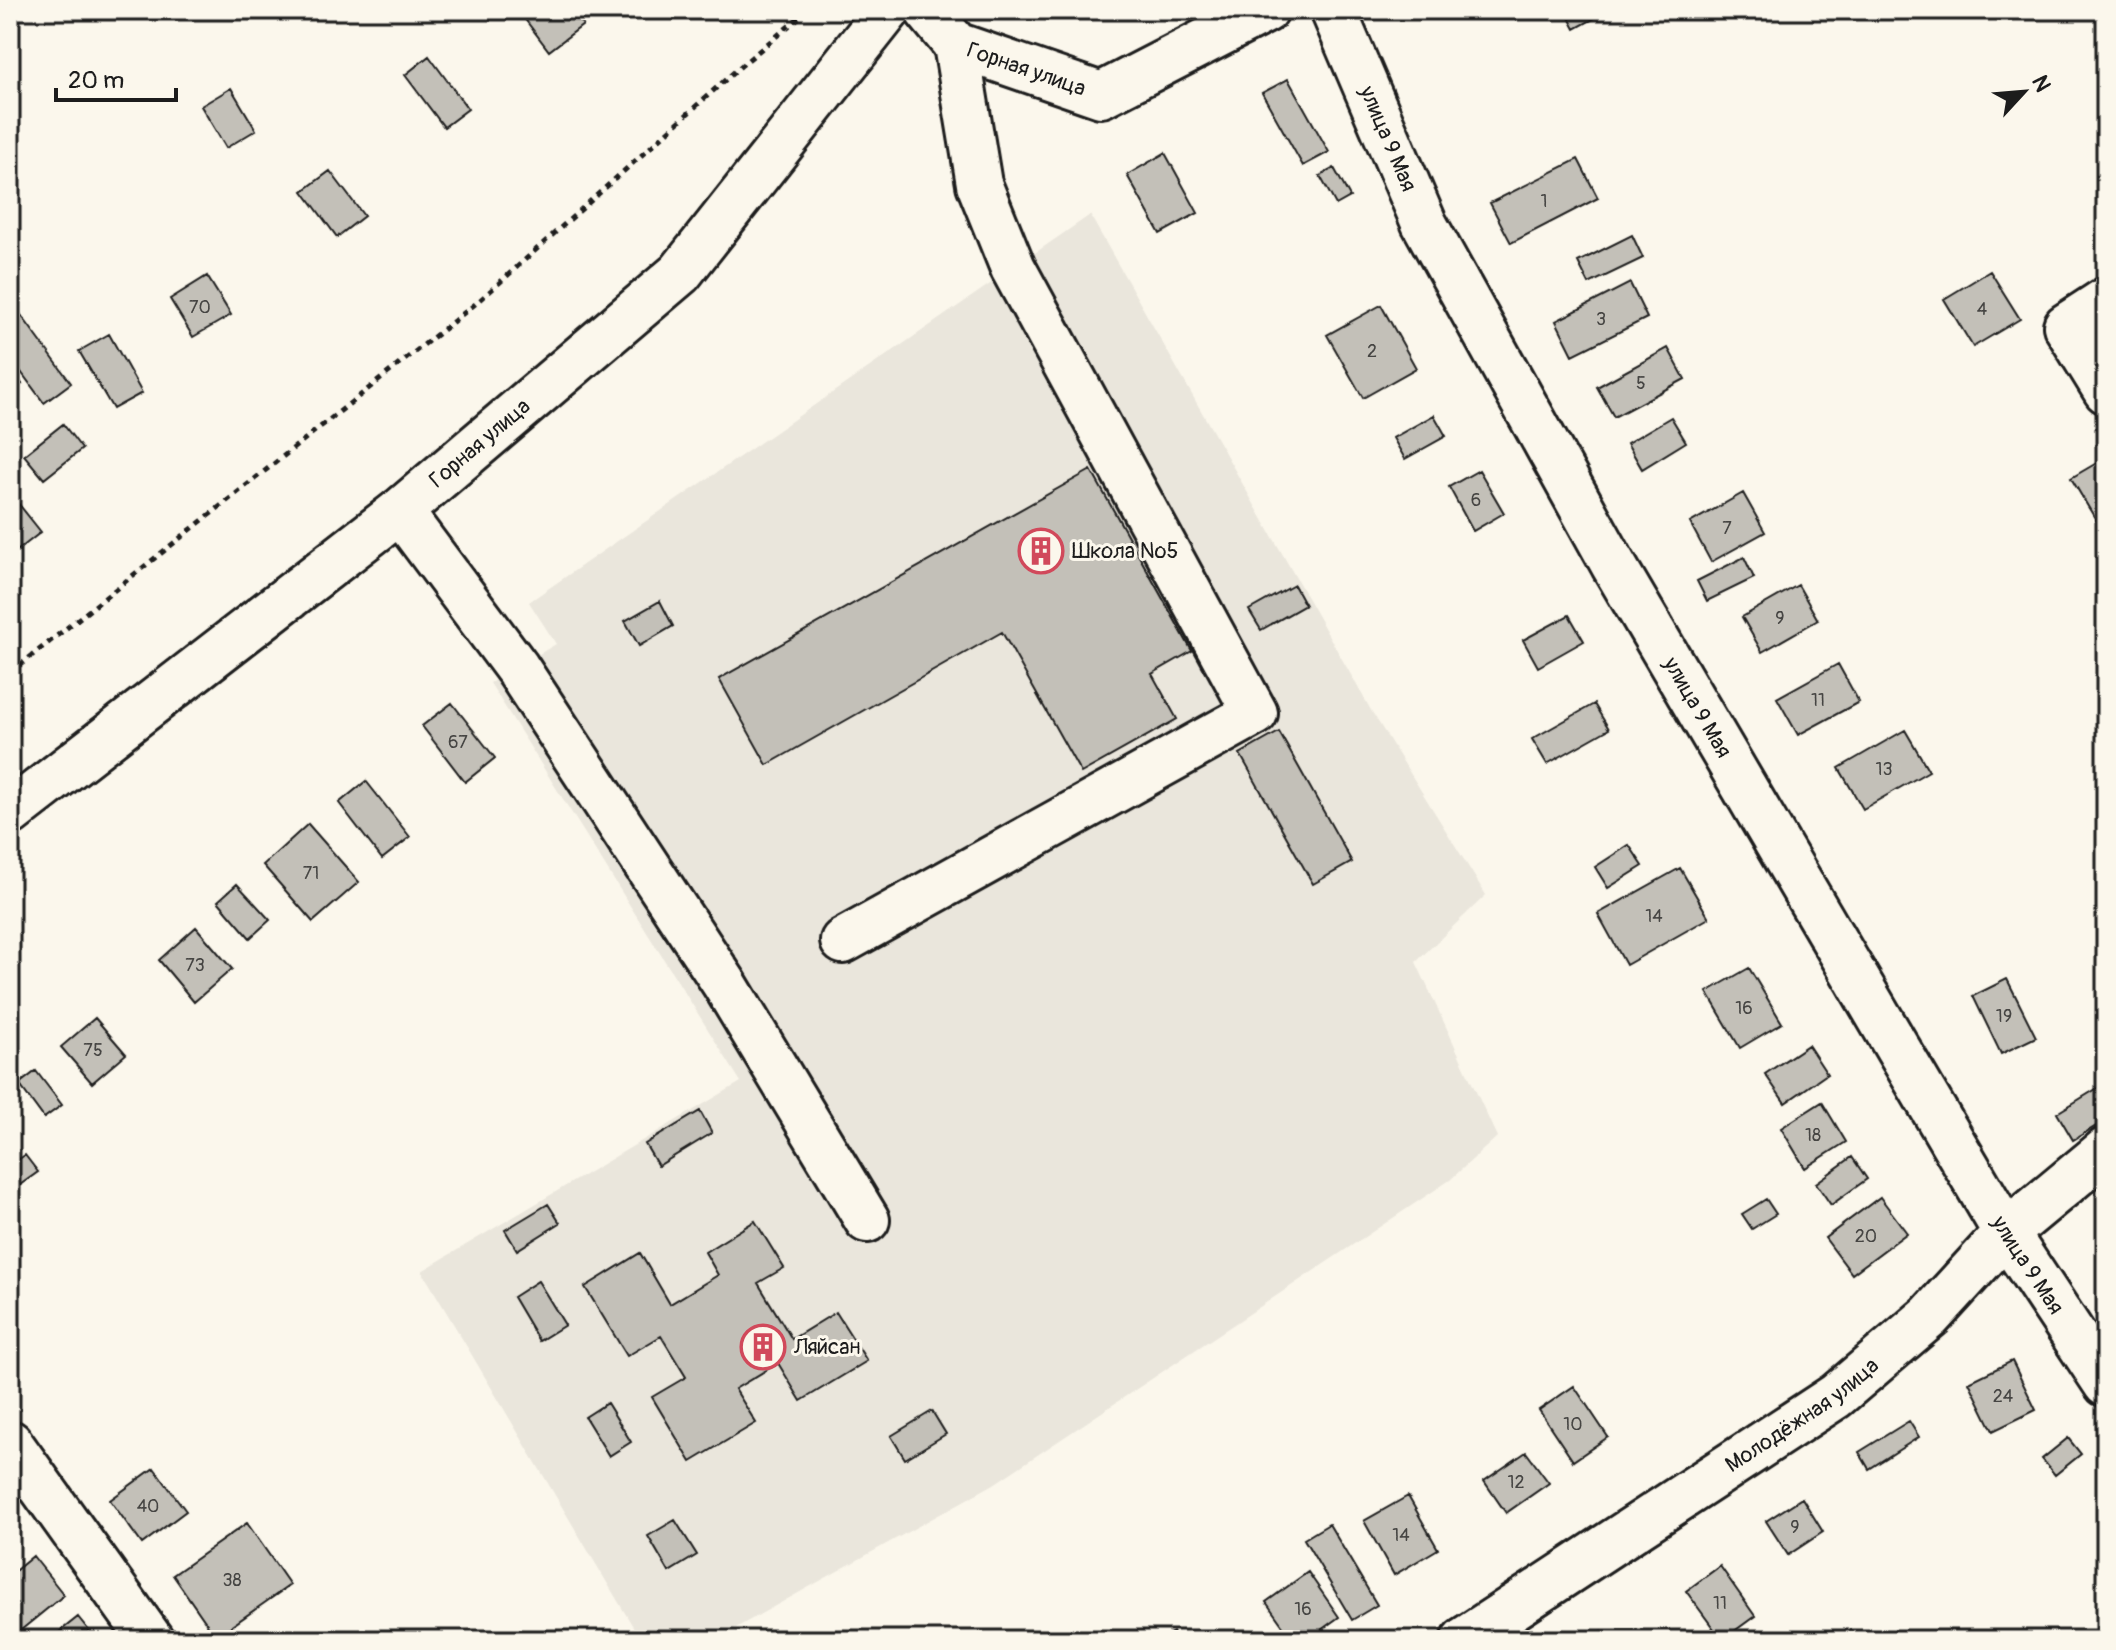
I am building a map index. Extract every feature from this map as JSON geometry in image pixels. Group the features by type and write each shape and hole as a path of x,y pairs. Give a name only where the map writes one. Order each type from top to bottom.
{"street":[{"name":"Горная улица","path":"10,813 400,511 680,273 888,10"},
{"name":"Горная улица","path":"927,10 956,45 1101,95 1266,10"},
{"name":"улица 9 Мая","path":"1333,10 1424,223 1613,564 2006,1233 2106,1384"},
{"path":"843,941 1255,713 1013,268 979,184 956,45"},
{"path":"2106,300 2066,326 2106,391"},
{"path":"400,511 525,681 724,983 867,1220"},
{"name":"Молодёжная улица","path":"1464,1640 1836,1396 1930,1316 2006,1233 2106,1150"},
{"path":"10,1443 151,1640"}],"path":[{"path":"10,673 479,301 742,65 808,10"}],"shaded area":[{"path":"1090,215 1372,712 1486,895 1416,962 1497,1137 1450,1180 994,1484 714,1640 641,1640 422,1271 741,1082 490,683 556,644 529,602"}],"building":[{"path":"518,10 571,10 583,25 549,51"},
{"path":"1565,10 1605,10 1606,12 1575,29"},
{"path":"429,56 468,109 444,127 405,75"},
{"path":"1288,79 1329,152 1303,166 1262,93"},
{"path":"231,88 256,130 226,148 201,106"},
{"path":"1165,153 1198,213 1160,234 1127,175"},
{"path":"1578,159 1598,198 1511,243 1490,203"},
{"path":"1334,168 1350,197 1336,205 1320,176"},
{"path":"330,171 364,216 337,237 303,191"},
{"path":"1632,235 1643,258 1589,284 1578,262"},
{"path":"1990,271 2020,319 1973,347 1944,299"},
{"path":"207,276 231,315 193,337 170,299"},
{"path":"1630,283 1647,318 1573,355 1556,321"},
{"path":"10,300 71,383 44,403 10,357"},
{"path":"1381,305 1416,368 1363,398 1327,335"},
{"path":"109,334 142,393 113,409 79,351"},
{"path":"1668,348 1685,379 1614,417 1597,387"},
{"path":"10,368 22,384 10,393"},
{"path":"1434,415 1446,436 1405,459 1393,438"},
{"path":"1671,417 1686,442 1642,469 1627,443"},
{"path":"63,424 82,449 44,479 24,455"},
{"path":"2100,461 2106,471 2106,521 2099,525 2071,478"},
{"name":"Школа №5","path":"1091,470 1192,651 1152,674 1177,719 1081,773 1002,632 767,765 719,679"},
{"path":"1479,470 1504,513 1473,531 1449,487"},
{"path":"10,493 41,532 17,551 10,543"},
{"path":"1743,493 1765,532 1711,562 1690,523"},
{"path":"1744,557 1754,578 1707,601 1697,581"},
{"path":"1294,585 1305,605 1261,630 1249,610"},
{"path":"1798,585 1818,620 1762,652 1742,617"},
{"path":"660,601 673,626 639,646 625,621"},
{"path":"1569,615 1584,641 1538,667 1523,640"},
{"path":"1838,664 1859,702 1798,735 1777,698"},
{"path":"452,703 495,758 465,782 422,726"},
{"path":"1594,704 1609,729 1547,764 1532,739"},
{"path":"1905,730 1929,771 1863,809 1839,768"},
{"path":"1279,732 1352,862 1313,884 1240,754"},
{"path":"366,781 410,837 382,859 339,803"},
{"path":"308,824 359,882 313,922 263,865"},
{"path":"1629,845 1643,866 1608,888 1595,867"},
{"path":"1680,868 1709,918 1626,965 1598,914"},
{"path":"237,884 270,920 250,938 218,901"},
{"path":"196,927 232,969 194,1002 159,960"},
{"path":"1749,968 1782,1023 1740,1048 1707,992"},
{"path":"2007,979 2036,1037 2001,1054 1973,996"},
{"path":"95,1018 126,1054 92,1083 61,1047"},
{"path":"1808,1045 1827,1074 1785,1103 1765,1074"},
{"path":"36,1071 62,1105 44,1118 19,1084"},
{"path":"2106,1083 2106,1120 2073,1140 2057,1113"},
{"path":"1822,1102 1846,1142 1805,1168 1781,1128"},
{"path":"700,1111 712,1133 658,1166 645,1144"},
{"path":"25,1155 38,1172 10,1192 10,1165"},
{"path":"1852,1157 1867,1179 1831,1205 1816,1183"},
{"path":"1880,1197 1907,1233 1852,1274 1825,1238"},
{"path":"1766,1199 1776,1214 1752,1229 1742,1214"},
{"path":"548,1204 560,1223 517,1250 505,1230"},
{"name":"Ляйсан","path":"755,1221 784,1268 758,1283 792,1339 836,1312 867,1361 801,1401 778,1363 735,1389 756,1423 691,1462 652,1397 686,1377 661,1336 627,1356 585,1287 640,1253 670,1304 718,1275 705,1252"},
{"path":"538,1281 565,1325 539,1341 513,1297"},
{"path":"2012,1361 2036,1410 1993,1431 1969,1382"},
{"path":"1574,1386 1608,1437 1573,1461 1539,1410"},
{"path":"607,1403 631,1442 609,1456 585,1417"},
{"path":"932,1411 946,1434 905,1459 891,1436"},
{"path":"1909,1421 1919,1437 1869,1469 1859,1452"},
{"path":"2068,1438 2081,1454 2055,1475 2042,1459"},
{"path":"1526,1452 1549,1483 1506,1513 1484,1481"},
{"path":"154,1468 186,1511 142,1544 110,1500"},
{"path":"1408,1496 1438,1549 1394,1575 1364,1521"},
{"path":"1802,1498 1823,1532 1788,1555 1766,1521"},
{"path":"675,1520 697,1555 669,1572 648,1536"},
{"path":"247,1523 290,1585 216,1637 173,1575"},
{"path":"1329,1524 1377,1605 1352,1620 1304,1539"},
{"path":"33,1556 64,1595 10,1639 10,1575"},
{"path":"1720,1566 1755,1616 1722,1640 1686,1591"},
{"path":"1308,1572 1339,1617 1307,1640 1293,1640 1266,1602"},
{"path":"78,1617 94,1637 91,1640 49,1640"},
{"path":"1602,1631 1609,1640 1592,1640"},
{"path":"1173,1632 1177,1640 1158,1640"}],"place":[{"name":"Школа №5","path":"1041,551"},
{"name":"Ляйсан","path":"763,1347"}]}
